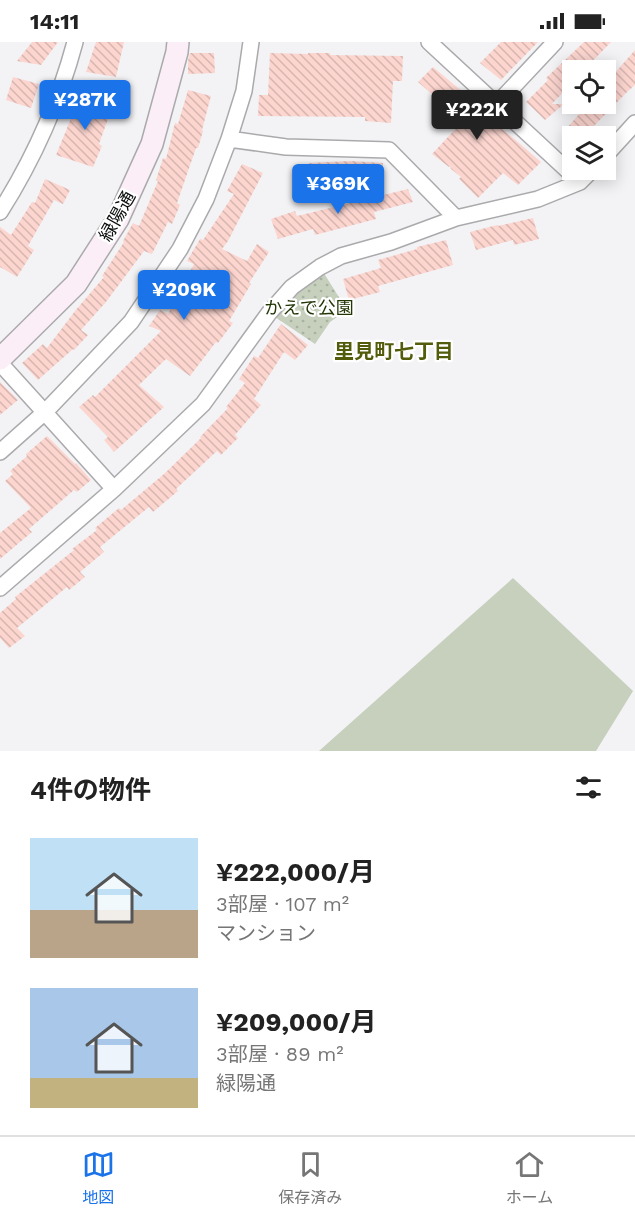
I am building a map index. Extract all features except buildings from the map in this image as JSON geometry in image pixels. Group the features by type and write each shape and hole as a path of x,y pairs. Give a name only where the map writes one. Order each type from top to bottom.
{"street":[{"path":"0,212 15,189 49,119 75,42"},
{"name":"緑陽通","path":"0,359 76,284 118,219 153,144 178,42"},
{"path":"0,452 45,412 131,322 180,249 206,199 229,139 244,91 251,42"},
{"path":"0,588 114,489 203,404 269,313 292,287 320,267 340,256 391,242 456,218 538,199 580,182 429,42"},
{"path":"496,105 555,42"},
{"path":"616,144 635,123"},
{"path":"229,139 286,147 389,150 456,218"},
{"path":"0,363 114,489"}],"green space":[{"name":"かえで公園","path":"320,267 347,310 330,322 315,344 269,313"},
{"path":"513,578 633,691 596,751 319,751"}],"district":[{"name":"里見町七丁目","path":"394,351"}]}
